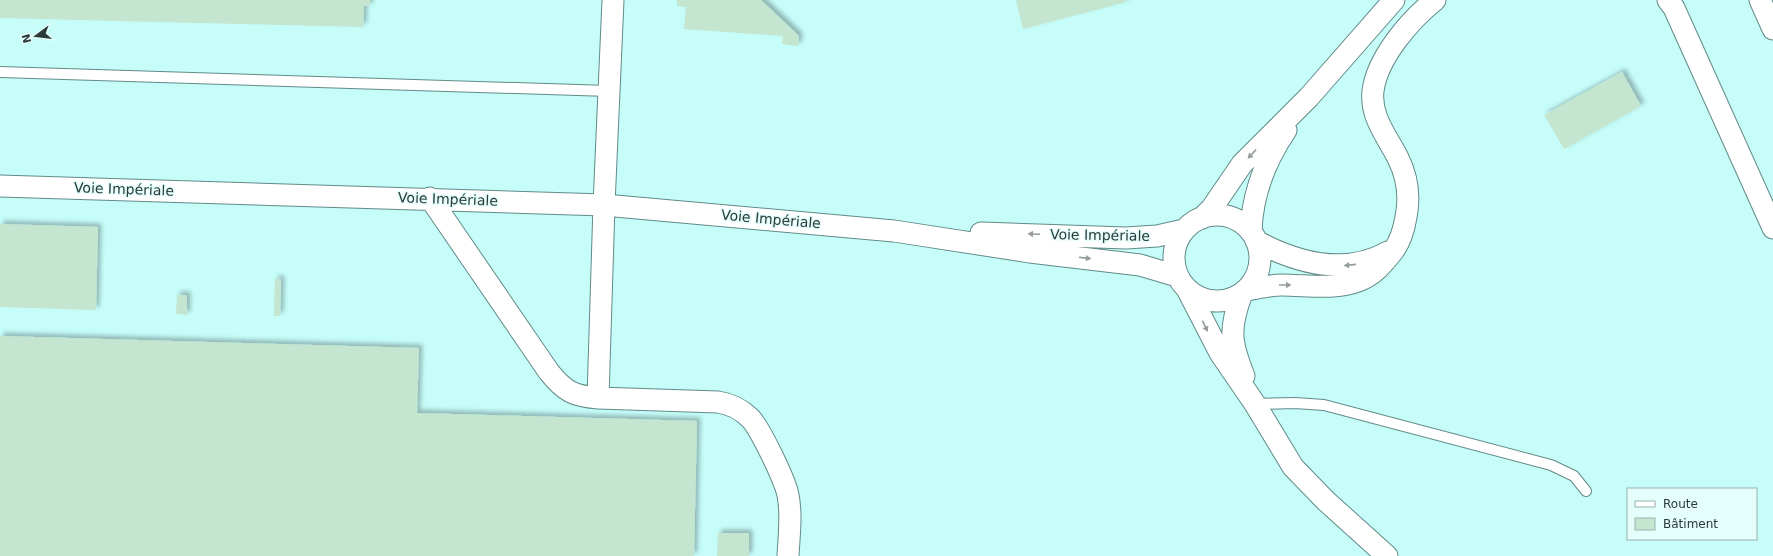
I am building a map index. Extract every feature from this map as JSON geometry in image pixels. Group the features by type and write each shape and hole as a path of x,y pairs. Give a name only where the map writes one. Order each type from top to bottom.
{"street":[{"path":"598,398 604,205 614,0"},
{"path":"1202,218 1212,208 1242,164 1309,96 1394,0"},
{"path":"1183,283 1201,298 1215,302 1229,300 1244,292 1280,285 1334,285 1357,282 1377,270 1398,244 1402,235 1407,214 1407,185 1398,158 1382,131 1376,115 1373,91 1378,72 1390,50 1409,26 1435,0"},
{"path":"1668,0 1674,8 1773,228"},
{"path":"1760,0 1773,29"},
{"path":"1255,404 1236,354 1232,339 1232,324 1244,292 1255,279 1260,265 1260,255 1254,237 1253,207 1266,166 1283,135 1309,96"},
{"name":"Voie Impériale","path":"0,186 430,198 604,205 894,231 1126,238 1157,236 1184,230"},
{"path":"430,198 558,383 564,389 574,394 598,398 718,402 736,407 744,413 758,428 784,481 790,508 788,556"},
{"path":"1387,556 1326,501 1293,467 1255,404 1212,341 1174,263 1174,250 1177,241 1184,230 1202,218 1215,215 1229,217 1241,223 1254,237 1273,250 1297,258 1339,266 1366,262 1383,255 1398,244"},
{"name":"Voie Impériale","path":"894,231 1030,252 1140,265 1183,283"}],"lane":[{"path":"0,72 609,91"},
{"path":"1255,404 1295,403 1324,405 1550,465 1574,476 1586,491"}],"shaded area":[{"path":"0,0 1773,0 1773,556 0,556"}],"building":[{"path":"0,0 370,0 370,6 364,6 363,27 0,18"},
{"path":"677,0 761,0 799,36 798,46 782,44 783,36 684,29 686,7 677,6"},
{"path":"1016,0 1125,0 1126,2 1023,29"},
{"path":"1622,72 1641,106 1564,149 1544,115"},
{"path":"0,224 98,227 96,310 0,307"},
{"path":"275,279 281,279 280,316 274,316"},
{"path":"177,295 187,295 187,315 176,314"},
{"path":"0,336 419,348 417,413 697,421 694,556 0,556"},
{"path":"718,533 749,533 749,556 717,556"}]}
